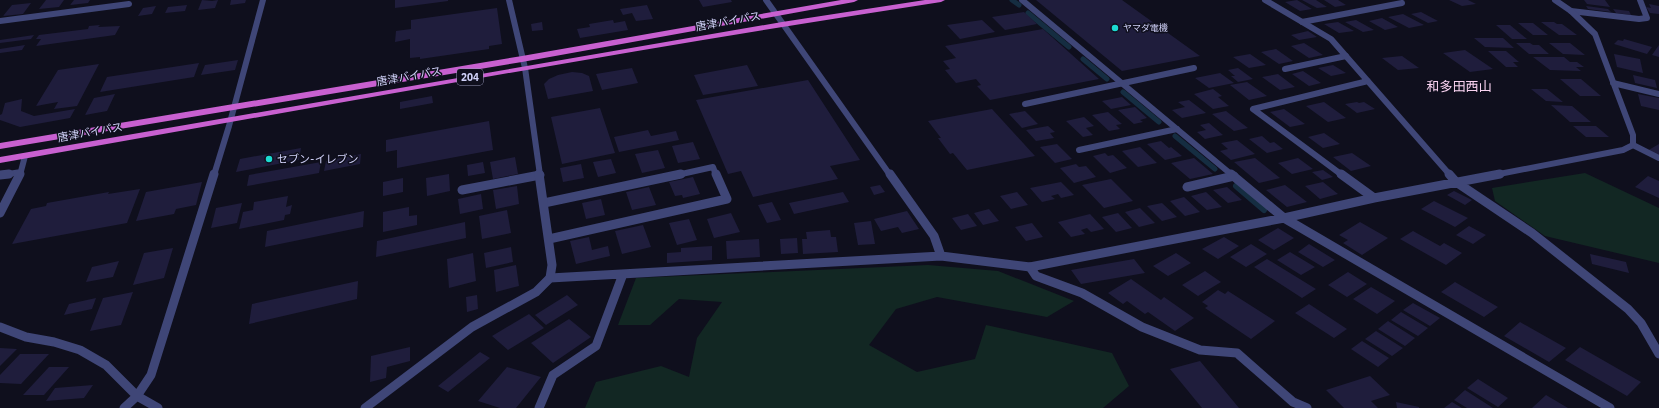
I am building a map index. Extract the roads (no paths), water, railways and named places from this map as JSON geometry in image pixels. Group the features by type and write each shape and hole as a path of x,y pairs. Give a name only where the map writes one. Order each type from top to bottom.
{"highway":[{"name":"唐津バイパス","path":"0,160 231,119 854,0"},
{"name":"唐津バイパス","path":"0,146 234,106 523,64 941,0"}],"street":[{"path":"124,408 137,396 151,375 231,119 263,0"},
{"path":"364,408 472,327 536,292 550,278 552,265 544,202 523,64 509,0"},
{"path":"766,0 934,236 941,256"},
{"path":"1022,0 1284,218 1610,408"},
{"path":"1265,0 1331,39 1456,182 1532,234 1628,308 1641,323 1659,354"},
{"path":"1554,0 1571,11 1595,34 1633,135 1633,145"},
{"path":"1571,11 1639,19 1647,18 1640,0"},
{"path":"1302,22 1402,3"},
{"path":"0,21 129,4"},
{"path":"1285,69 1346,56"},
{"path":"1025,104 1194,68"},
{"path":"1368,81 1253,109 1374,198"},
{"path":"1613,83 1659,94"},
{"path":"1079,150 1177,129"},
{"path":"550,278 941,256 1030,268 1284,218 1374,198 1624,150 1633,145"},
{"path":"1633,145 1659,158"},
{"path":"0,213 21,172 25,156"},
{"path":"544,202 713,167 727,198 549,239"},
{"path":"0,175 21,172"},
{"path":"462,190 540,175"},
{"path":"1187,187 1234,176"},
{"path":"1030,268 1036,276 1082,293 1150,330 1200,350 1237,353 1294,402 1307,408"},
{"path":"539,408 553,375 596,346 623,274"},
{"path":"0,327 26,337 54,342 80,350 106,365 137,396 158,408"}],"waterway":[{"path":"1012,0 1019,5"},
{"path":"1028,13 1069,47"},
{"path":"1083,59 1107,79"},
{"path":"1123,92 1159,122"},
{"path":"1175,136 1215,169"},
{"path":"1236,186 1264,210"}],"place":[{"name":"ヤマダ電機","path":"1115,28"},
{"name":"セブン-イレブン","path":"269,159"}],"district":[{"name":"和多田西山","path":"1459,86"}]}
